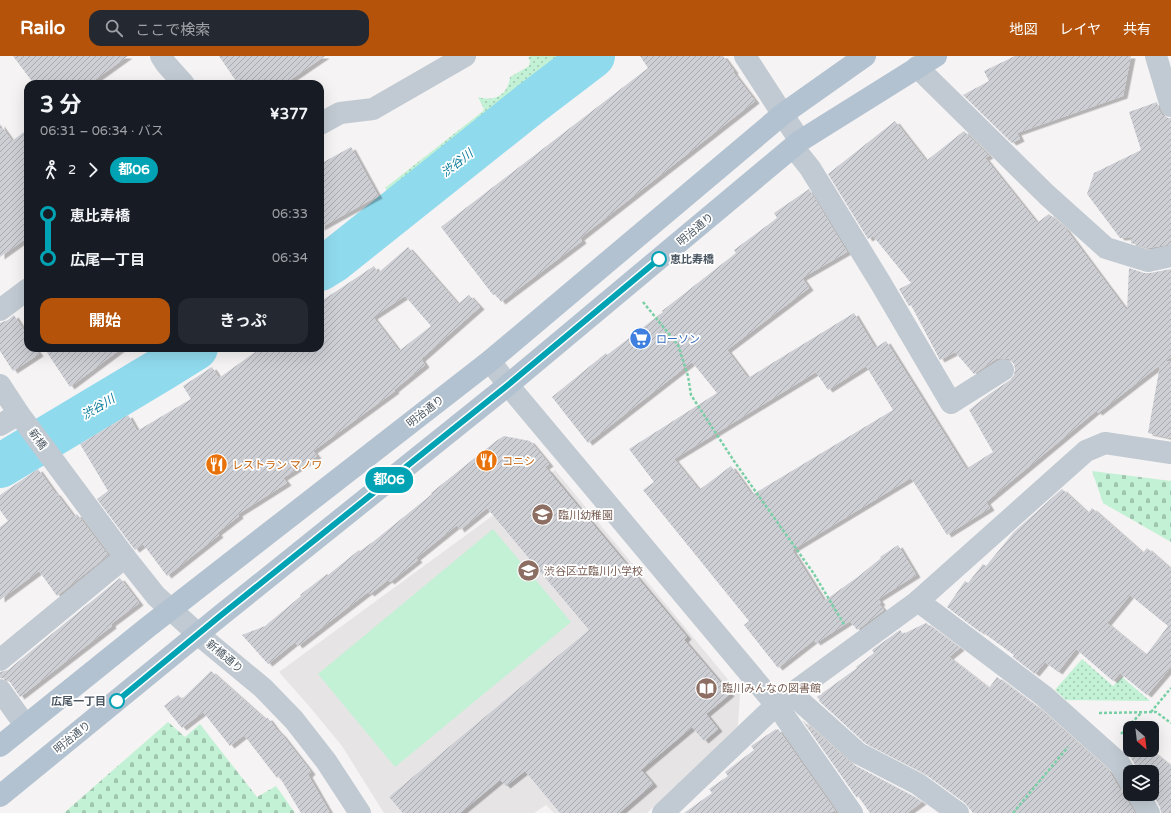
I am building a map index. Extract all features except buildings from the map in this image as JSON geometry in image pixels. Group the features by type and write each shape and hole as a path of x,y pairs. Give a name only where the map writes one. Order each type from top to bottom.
{"main road":[{"name":"明治通り","path":"0,746 490,361 783,114 865,56"},
{"name":"明治通り","path":"0,796 199,635 220,616 508,385 797,144 936,56"}],"street":[{"path":"161,56 180,80"},
{"path":"324,122 340,113 373,109 465,56"},
{"path":"745,56 783,114 810,168 876,275 951,403 1003,370"},
{"path":"1156,56 1171,106"},
{"path":"917,67 1047,195 1106,248 1148,261 1171,256"},
{"path":"0,310 24,292"},
{"path":"490,361 508,385 784,699 852,813"},
{"path":"0,385 19,414 0,425"},
{"name":"新橋","path":"19,414 56,464"},
{"path":"663,813 784,699 918,601 1086,451 1105,443 1171,453"},
{"name":"新橋通り","path":"56,464 156,596 199,635 264,688 294,720 326,761 360,813"},
{"path":"0,660 125,557"},
{"path":"918,601 1044,696 1119,763 1123,770"},
{"path":"0,690 25,725"},
{"path":"784,699 858,753 918,784 958,813"},
{"path":"1142,801 1149,813"}],"path":[{"path":"643,302 678,345 688,376 691,395 734,461 814,574 856,646"},
{"path":"1151,713 1171,688"},
{"path":"1014,813 1078,726 1084,714 1156,712 1171,723"},
{"path":"1105,750 1141,713"}],"shaded area":[{"name":"渋谷区立臨川小学校","path":"555,470 740,694 738,726 647,813 554,813 546,805 534,813 384,813 342,746 279,672"}],"green space":[{"path":"530,56 562,56 388,192 385,188 483,111 484,109 478,97 490,99 500,96 507,88 510,77 529,66 530,61 528,58"},
{"path":"1092,471 1171,481 1171,542 1103,503"},
{"path":"493,529 571,622 395,767 318,674"},
{"path":"1082,659 1113,686 1122,677 1150,701 1066,700 1055,690"},
{"path":"168,722 185,737 200,724 257,797 276,786 295,813 64,813"}],"waterway":[{"name":"渋谷川","path":"324,267 593,56"},
{"name":"渋谷川","path":"0,466 190,352"}],"bus line":[{"name":"都06","path":"117,701 199,635 220,616 508,385 659,259"}],"place":[{"name":"恵比寿橋","path":"659,259"},
{"name":"ローソン","path":"640,339"},
{"name":"コニシ","path":"486,461"},
{"name":"レストラン マノワ","path":"217,465"},
{"name":"臨川幼稚園","path":"542,515"},
{"name":"渋谷区立臨川小学校","path":"528,571"},
{"name":"臨川みんなの図書館","path":"707,688"},
{"name":"広尾一丁目","path":"117,701"}]}
